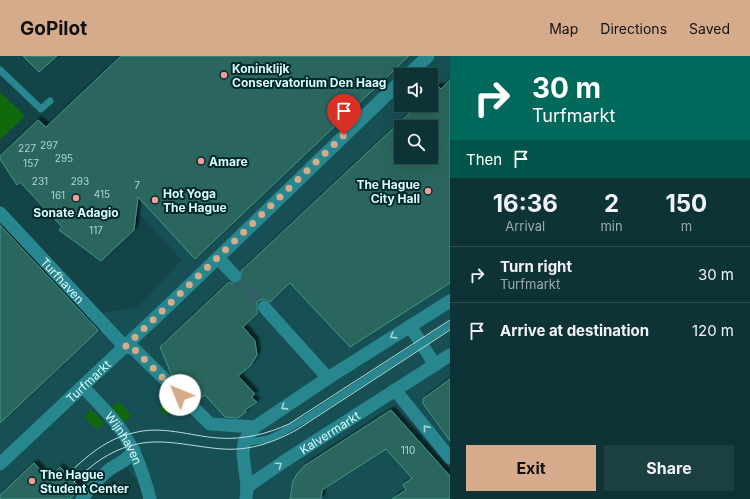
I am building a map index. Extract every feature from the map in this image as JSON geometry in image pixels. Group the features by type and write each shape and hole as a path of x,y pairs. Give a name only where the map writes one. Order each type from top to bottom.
{"street":[{"path":"415,68 428,56"},
{"name":"Turfmarkt","path":"0,464 125,347 394,88"},
{"name":"Turfhaven","path":"0,213 125,347"},
{"path":"218,258 235,276"},
{"path":"244,443 255,427 328,378 450,301"},
{"path":"264,307 328,378"},
{"path":"410,326 435,365"},
{"path":"125,347 134,349 210,424 255,427"},
{"name":"Kalvermarkt","path":"246,493 283,462 450,355"},
{"name":"Wijnhaven","path":"83,387 116,423 134,450 145,477 150,499"},
{"path":"395,390 450,458"},
{"name":"Kalvermarkt","path":"244,443 243,454 246,493"},
{"path":"82,499 88,490 99,479 111,469 130,457 134,450"}],"lane":[{"path":"0,70 41,109 50,101"},
{"name":"Kalvermarkt","path":"244,443 268,439 279,434 307,418 450,326"}],"shaded area":[{"path":"122,56 450,56 450,379 423,399 424,401 422,402 450,441 450,499 152,499 122,462 83,499 0,499 0,363 81,315 137,308 182,260 55,123"}],"green space":[{"path":"0,92 25,116 0,140"},
{"path":"174,394 181,402 166,416 159,408"},
{"path":"119,402 132,416 124,422 111,408"},
{"path":"91,409 104,423 97,430 84,416"}],"building":[{"path":"23,56 57,56 39,72"},
{"name":"Amare","path":"121,56 409,56 396,68 394,68 394,70 195,259 138,197 134,230 101,261 59,230 62,227 20,182 17,185 0,159 0,156 38,120 46,127"},
{"path":"450,80 450,283 350,347 290,283 270,302 263,299 258,301 256,308 258,313 243,327 255,341 257,355 251,365 238,376 255,394 251,397 257,402 245,410 246,412 238,418 225,417 205,395 197,400 172,376 160,347 229,282 233,284 240,282 243,278 241,271 394,128 394,164 438,164 438,120 402,120 411,112 438,112 438,86 441,89"},
{"path":"0,225 98,330 0,423"},
{"path":"450,379 450,441 422,402 424,401 423,399"},
{"path":"391,410 450,476 450,499 392,499 406,490 403,485 412,478 386,449 322,490 321,499 290,499 293,481 304,466"},
{"path":"34,463 49,478 60,467 80,488 70,499 0,499 0,495"}],"tunnel":[{"path":"235,276 264,307"}],"tram line":[{"path":"67,475 97,449 114,439 133,433 155,430 207,437 237,438 255,436 281,428 450,320"},
{"path":"74,482 101,459 116,451 133,445 166,442 211,448 243,449 271,442 298,429 450,330"}],"place":[{"name":"Koninklijk Conservatorium Den Haag","path":"224,75"},
{"name":"Amare","path":"201,161"},
{"name":"The Hague City Hall","path":"428,191"},
{"name":"Sonate Adagio","path":"76,198"},
{"name":"Hot Yoga The Hague","path":"155,200"},
{"name":"The Hague Student Center","path":"32,481"}],"route":[{"path":"180,395 134,349 125,347 344,135"}]}
